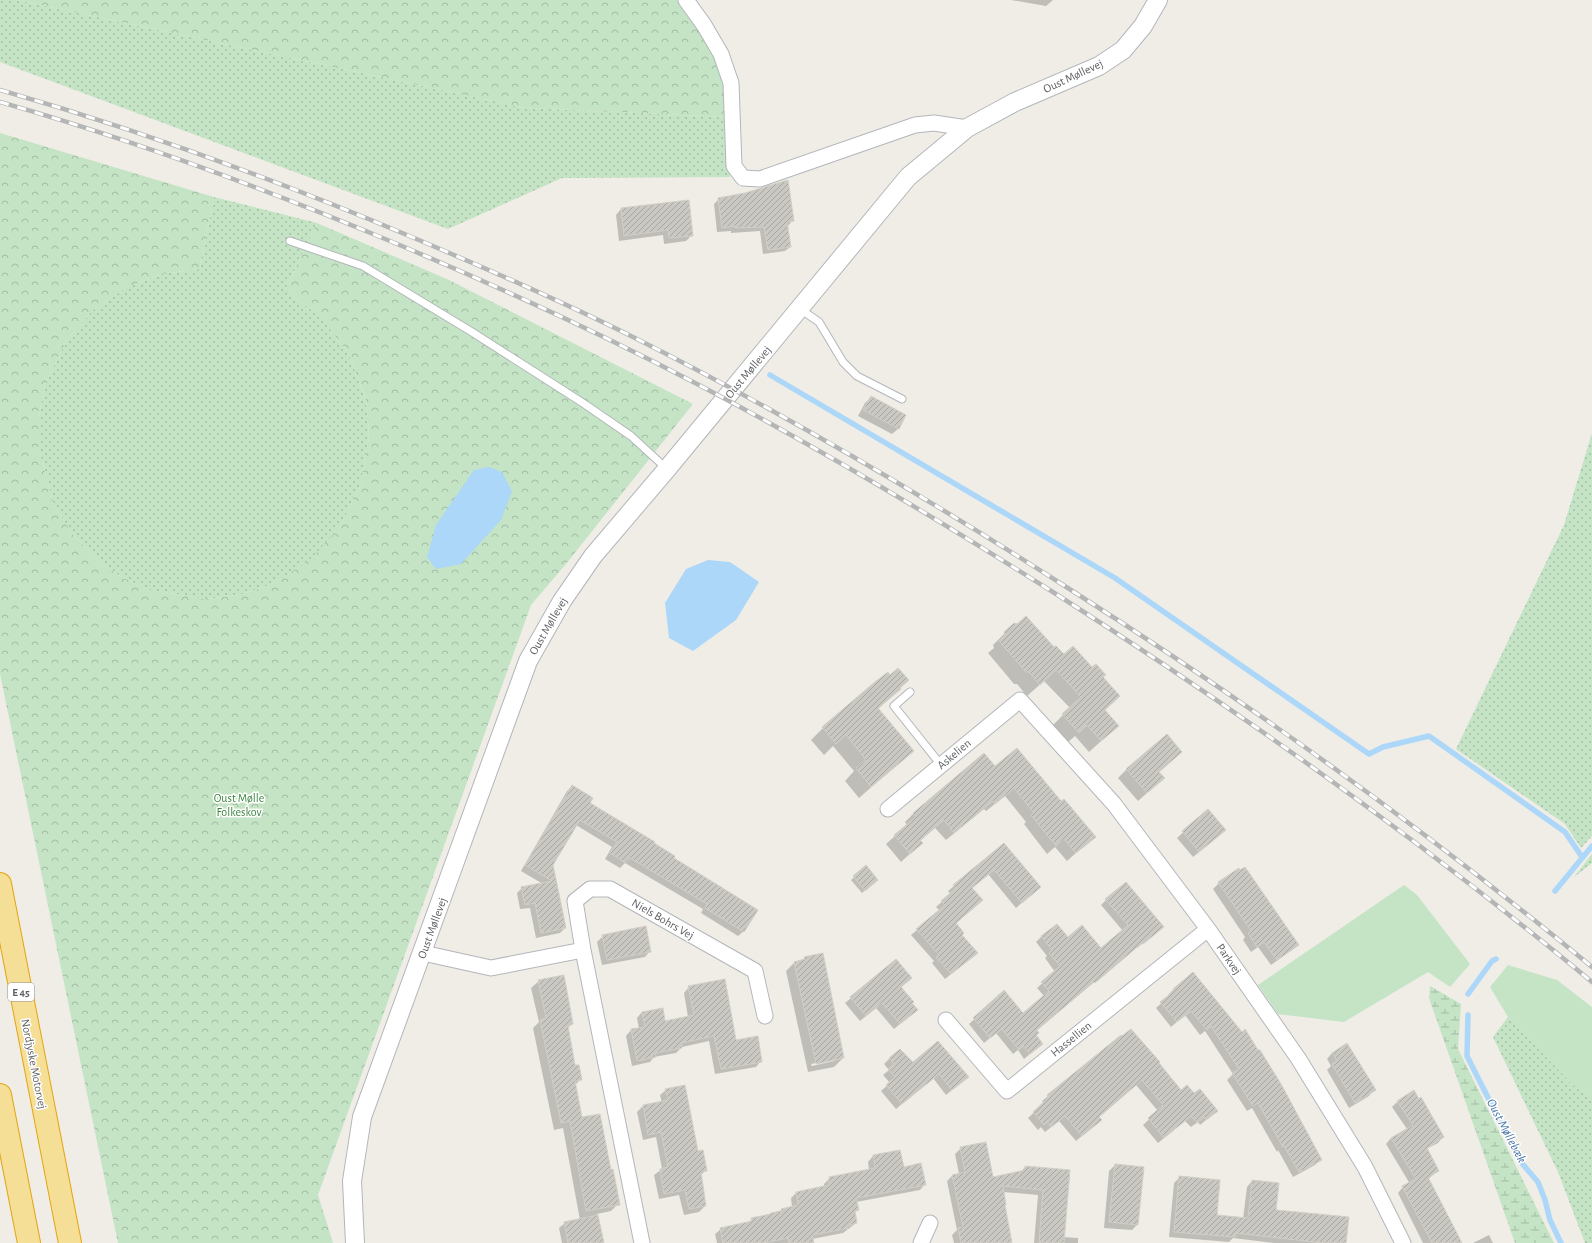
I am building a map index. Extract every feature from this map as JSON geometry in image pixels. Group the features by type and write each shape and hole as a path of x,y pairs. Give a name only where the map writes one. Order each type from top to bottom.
{"highway":[{"name":"Nordjyske Motorvej","path":"0,884 70,1243"},
{"path":"0,1096 29,1243"},
{"path":"41,1100 78,1243"},
{"path":"0,1127 18,1243"}],"street":[{"path":"686,0 704,25 721,54 731,83 734,166 743,178 760,179 915,125 934,123 967,128"},
{"name":"Oust Møllevej","path":"355,1243 352,1181 362,1117 423,953 528,661 562,600 593,556 800,309 908,177 967,128 1015,102 1099,66 1123,50 1143,26 1158,0"},
{"name":"Askelien","path":"888,809 1020,700"},
{"name":"Parkvej","path":"1020,700 1114,804 1208,929 1298,1058 1365,1168 1403,1243"},
{"name":"Niels Bohrs Vej","path":"642,1243 583,950 575,901 590,889 610,889 755,971 765,1016"},
{"name":"Hassellien","path":"946,1020 1007,1091 1208,929"},
{"path":"423,953 491,968 583,950"},
{"path":"921,1243 930,1223"}],"lane":[{"path":"290,241 363,266 370,270 472,332 583,403 631,436 667,469"},
{"path":"800,309 819,322 843,362 857,376 902,399"},
{"path":"910,692 894,706 941,765"}],"green space":[{"path":"0,0 17,0 526,108 727,117 730,177 562,178 448,229 0,62"},
{"path":"17,0 680,0 711,42 724,74 727,117 526,108"},
{"name":"Oust Mølle Folkeskov","path":"0,133 214,197 200,269 162,274 127,287 93,310 66,341 45,384 39,417 39,450 54,505 73,535 98,561 123,578 150,590 206,599 239,595 270,585 309,561 340,527 361,484 369,436 366,399 349,355 322,318 285,290 317,223 449,280 693,404 566,564 531,605 318,1195 333,1243 118,1243 0,674"},
{"path":"214,197 317,223 285,290 322,318 349,355 366,400 369,436 361,484 340,527 310,561 270,585 239,595 206,599 150,590 123,578 98,561 73,535 54,505 39,450 39,417 45,384 66,341 93,310 127,287 162,274 200,269"},
{"path":"1592,433 1592,836 1581,848 1565,824 1456,749 1564,525"},
{"path":"1592,854 1592,863 1574,877"},
{"path":"1404,885 1417,895 1470,964 1450,987 1428,972 1344,1022 1278,1014 1258,985"},
{"path":"1508,965 1557,980 1592,1007 1592,1101 1571,1083 1508,1017 1490,987"},
{"path":"1430,986 1461,1004 1458,1049 1554,1243 1515,1243 1429,998"},
{"path":"1508,1017 1571,1083 1592,1101 1592,1243 1585,1243 1558,1172 1493,1037"}],"water":[{"path":"489,467 502,472 512,491 501,520 461,564 436,569 427,557 436,525 474,470"},
{"path":"708,560 730,562 759,582 736,620 693,651 669,638 665,603 686,569"}],"building":[{"path":"788,180 794,221 787,222 791,247 768,250 764,227 735,228 735,226 722,228 718,198 745,193"},
{"path":"689,200 693,236 669,238 668,230 624,236 621,208"},
{"path":"871,396 906,415 899,429 863,410"},
{"path":"1026,616 1054,647 1056,646 1064,654 1073,646 1092,667 1096,664 1106,675 1103,677 1120,696 1105,710 1119,726 1101,741 1087,725 1079,733 1062,714 1081,697 1056,670 1040,685 1029,672 1026,672 999,641 1005,635 1004,632 1014,623 1017,624"},
{"path":"898,668 909,680 900,688 901,689 878,708 914,751 871,787 856,768 866,760 846,735 836,744 822,727 876,681 888,672 890,675"},
{"path":"1167,734 1182,752 1159,772 1165,778 1147,793 1126,769"},
{"path":"1017,748 1061,801 1064,799 1096,837 1076,853 1064,839 1056,846 1031,815 1034,813 1014,788 995,804 993,801 954,833 944,820 920,840 923,843 910,854 894,835 916,817 913,813 984,753 995,766"},
{"path":"572,785 593,798 590,803 655,842 654,843 675,856 674,858 758,910 744,932 705,908 707,904 630,858 626,863 610,853 617,842 580,820 553,865 566,928 541,933 535,903 525,905 521,887 552,881 525,865"},
{"path":"1208,809 1226,830 1199,852 1182,831"},
{"path":"1004,843 1041,887 1022,903 994,870 972,888 983,900 956,923 964,933 962,935 978,953 951,974 936,957 939,955 916,929 945,905 941,901 956,888 953,885"},
{"path":"866,865 878,880 865,891 853,876"},
{"path":"1245,867 1299,945 1277,960 1264,942 1257,947 1248,933 1251,931 1218,882 1239,868 1240,870"},
{"path":"1126,882 1164,927 1143,944 1142,943 1037,1030 1039,1033 1036,1035 1043,1044 1030,1054 1023,1046 1019,1050 1002,1029 990,1038 973,1018 1004,990 1023,1013 1049,991 1041,982 1060,966 1049,953 1052,950 1041,936 1057,924 1068,937 1082,925 1101,948 1128,925 1105,899"},
{"path":"646,926 651,952 607,960 602,935"},
{"path":"823,953 844,1058 816,1064 794,962 805,959 804,957"},
{"path":"896,959 912,978 901,987 914,1002 912,1003 918,1010 900,1024 882,1003 866,1016 850,997"},
{"path":"1193,972 1242,1032 1245,1029 1258,1050 1260,1050 1281,1084 1322,1160 1299,1172 1258,1103 1253,1106 1232,1073 1239,1069 1211,1026 1207,1030 1191,1011 1177,1022 1160,1002 1174,991 1173,989"},
{"path":"564,975 573,1024 568,1026 575,1065 579,1065 582,1080 575,1081 582,1117 600,1114 611,1170 613,1169 620,1205 586,1211 570,1121 561,1123 540,1020 546,1018 538,980"},
{"path":"725,979 736,1040 758,1036 762,1062 721,1069 714,1036 681,1043 682,1048 655,1053 656,1057 637,1061 631,1029 645,1027 642,1012 663,1008 665,1021 694,1015 688,986"},
{"path":"1131,1029 1160,1062 1159,1063 1181,1090 1187,1085 1194,1093 1200,1089 1218,1111 1206,1120 1204,1117 1197,1123 1191,1116 1164,1138 1148,1118 1163,1105 1142,1080 1099,1117 1102,1120 1082,1136 1065,1116 1051,1127 1047,1122 1044,1125 1033,1112 1049,1097 1047,1095 1121,1035 1122,1036"},
{"path":"938,1041 969,1077 952,1090 939,1074 902,1104 886,1085 895,1077 888,1069 894,1064 889,1058 900,1049 913,1062"},
{"path":"1347,1043 1376,1090 1355,1103 1332,1064 1337,1061 1332,1053"},
{"path":"685,1085 698,1151 703,1150 707,1171 701,1172 706,1206 689,1209 685,1190 664,1194 660,1169 668,1167 661,1132 648,1135 643,1105 668,1100 665,1089"},
{"path":"1414,1090 1419,1099 1421,1097 1444,1137 1427,1148 1439,1171 1428,1177 1462,1243 1432,1243 1402,1186 1416,1179 1391,1138 1413,1125 1397,1101"},
{"path":"986,1142 993,1177 1025,1170 1025,1166 1070,1170 1064,1243 1039,1243 1043,1190 1003,1186 1012,1243 961,1243 958,1228 963,1227 952,1175 965,1172 960,1147"},
{"path":"900,1150 904,1167 921,1163 926,1185 856,1198 859,1210 855,1211 857,1223 849,1225 850,1228 812,1235 814,1243 789,1243 788,1238 763,1243 723,1243 720,1228 752,1221 751,1218 782,1211 781,1209 798,1205 796,1192 829,1185 829,1177 875,1168 873,1155"},
{"path":"1115,1164 1144,1167 1138,1225 1109,1222"},
{"path":"1179,1176 1220,1180 1217,1215 1248,1218 1252,1180 1279,1183 1276,1210 1349,1217 1346,1243 1323,1243 1236,1233 1235,1237 1174,1232"},
{"path":"598,1215 604,1243 568,1243 564,1222"}],"waterway":[{"path":"770,375 1115,578 1369,754 1383,747 1429,736 1565,832 1582,857"},
{"name":"Oust Møllebæk","path":"1555,891 1592,846"},
{"name":"Oust Møllebæk","path":"1468,994 1492,961 1496,959"},
{"name":"Oust Møllebæk","path":"1468,1015 1467,1056 1520,1161 1538,1182 1545,1200 1550,1220 1561,1243"}],"railway":[{"path":"0,90 52,105 206,156 357,214 577,310 633,337 801,426 1018,556 1206,678 1402,818 1530,916 1592,967"},
{"path":"0,102 99,132 197,166 294,202 390,241 585,328 661,365 745,409 924,512 1012,566 1194,685 1263,732 1397,829 1463,879 1592,982"}]}
